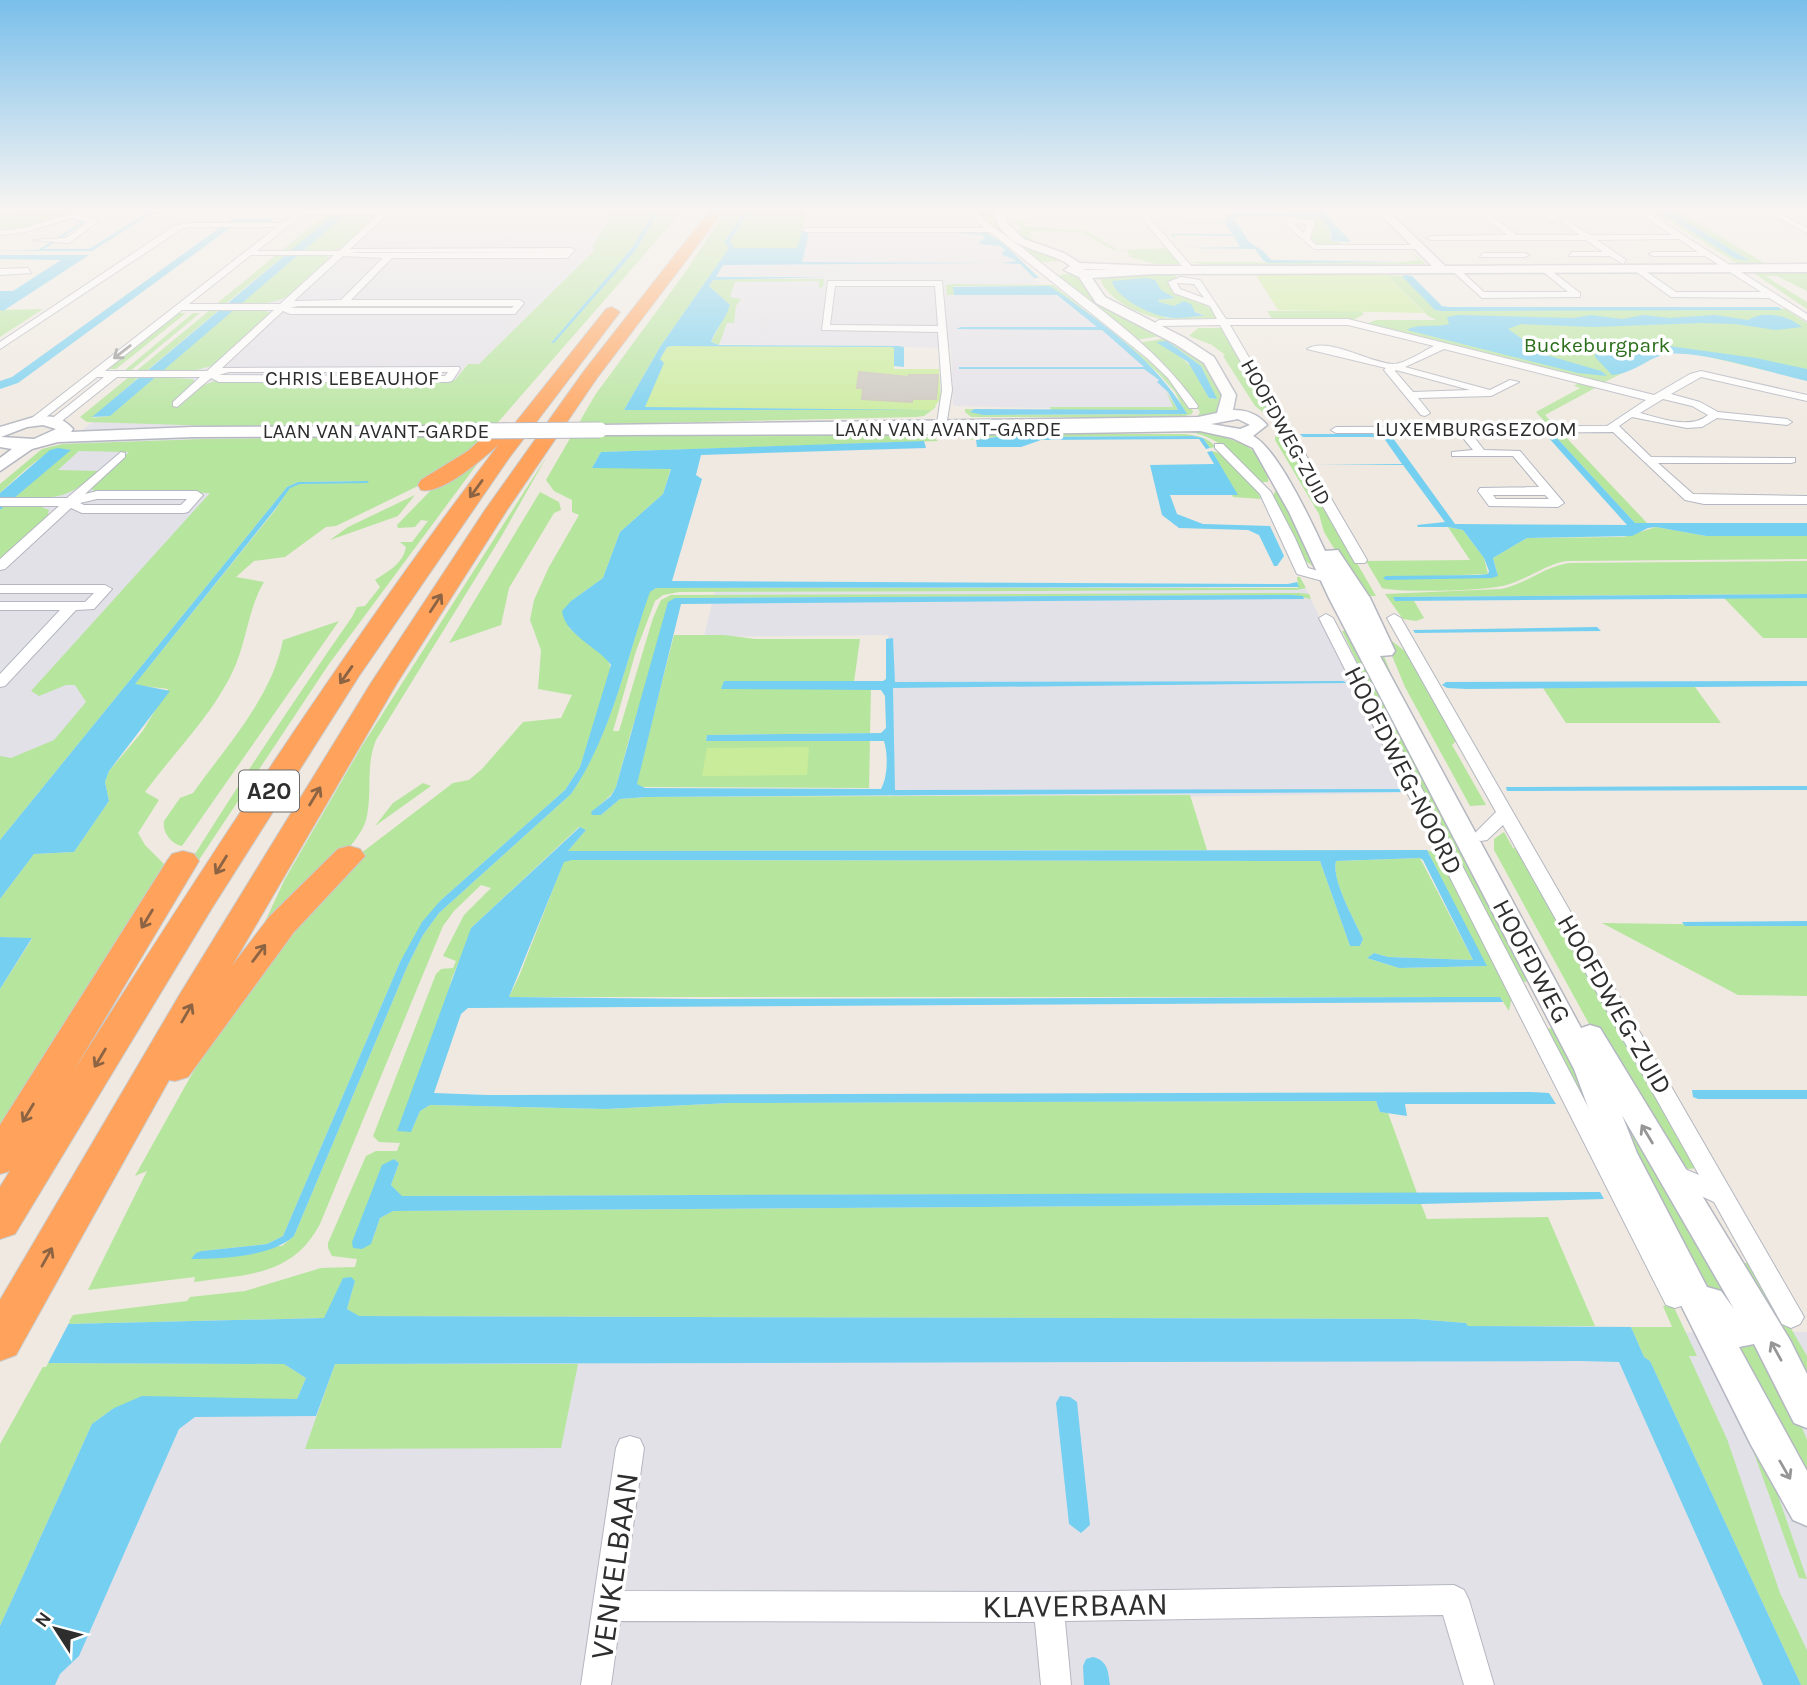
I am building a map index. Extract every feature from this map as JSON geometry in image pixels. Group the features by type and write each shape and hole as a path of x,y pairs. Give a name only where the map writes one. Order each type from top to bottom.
{"highway":[{"name":"A20","path":"0,1222 243,831 439,540 650,288"},
{"name":"A20","path":"7,1328 198,994 384,683 496,510 622,301"},
{"name":"A20","path":"429,485 475,455 575,375"},
{"name":"A20","path":"538,486 561,444 575,375"},
{"name":"A20","path":"79,1199 269,940 304,898 349,856"},
{"path":"0,1159 183,861"}],"main road":[{"name":"HOOFDWEG","path":"1095,288 1100,300 1161,326 1213,354 1246,407 1359,619 1589,1069 1620,1153 1681,1293 1807,1507"},
{"name":"HOOFDWEG","path":"1161,326 1210,361 1228,395 1224,415"},
{"path":"1209,424 1246,407"},
{"path":"1209,424 1235,433 1246,407"},
{"path":"1246,407 1269,423 1267,435 1270,453"},
{"path":"2,438 32,423 58,429"},
{"name":"LAAN VAN AVANT-GARDE","path":"58,429 193,432 466,431 1179,427 1209,424"},
{"name":"LAAN VAN AVANT-GARDE","path":"959,427 1209,424"},
{"path":"1179,427 1229,437 1270,453"},
{"path":"0,466 28,444 58,429"},
{"name":"HOOFDWEG","path":"1235,433 1255,442 1270,453"},
{"path":"2,438 28,444"},
{"name":"HOOFDWEG","path":"1270,453 1269,484 1298,512 1330,579 1359,619 1398,682 1593,1042 1700,1222 1775,1319 1807,1411"},
{"path":"1681,1293 1709,1301 1718,1319 1728,1328 1747,1332 1775,1319"}],"street":[{"path":"0,346 88,288"},
{"path":"32,423 204,288"},
{"path":"166,332 221,288"},
{"path":"177,404 303,288"},
{"path":"343,303 358,288"},
{"path":"830,288 825,332 943,329"},
{"path":"939,288 947,405 941,427"},
{"path":"1062,288 1160,365 1193,406"},
{"path":"1472,288 1482,295"},
{"path":"1466,296 1577,295 1568,288"},
{"path":"1663,288 1674,295 1771,295"},
{"path":"1760,288 1805,317"},
{"path":"180,307 282,307 298,303 520,303 515,311 290,311 282,307"},
{"name":"HOOFDWEG-ZUID","path":"1213,304 1360,560"},
{"path":"1161,326 1199,322 1348,322 1696,404 1715,415 1787,422"},
{"path":"1424,413 1389,370 1443,346"},
{"path":"1312,349 1328,349 1491,393"},
{"path":"58,429 125,366"},
{"name":"CHRIS LEBEAUHOF","path":"94,374 210,374 229,369 455,369 448,379 219,379 210,374"},
{"path":"1807,398 1701,374 1612,425 1682,493 1696,499 1807,500"},
{"path":"1409,394 1491,393 1514,382"},
{"path":"947,405 959,427"},
{"path":"1630,413 1683,425 1706,423 1715,415"},
{"path":"1462,429 1481,453"},
{"name":"LUXEMBURGSEZOOM","path":"1336,430 1616,429"},
{"path":"1219,446 1269,484 1291,549 1302,571 1330,579"},
{"path":"1456,454 1516,453 1548,491 1558,503 1493,503 1484,491 1548,491"},
{"path":"0,566 121,455"},
{"path":"1648,460 1798,460"},
{"path":"0,502 70,502 97,495 197,495 184,509 82,509 70,502"},
{"path":"0,589 105,589 89,606 0,607"},
{"path":"0,683 72,606"},
{"name":"HOOFDWEG-ZUID","path":"1359,619 1404,635 1724,1197 1775,1319"},
{"name":"HOOFDWEG-NOORD","path":"1359,619 1522,1002 1681,1293"},
{"path":"1481,836 1506,812"},
{"path":"1543,981 1522,1002 1562,1019"},
{"path":"1669,1171 1724,1197 1700,1222"},
{"name":"VENKELBAAN","path":"596,1685 631,1448"},
{"name":"KLAVERBAAN","path":"609,1606 1049,1607 1454,1600 1479,1685"},
{"path":"1049,1607 1056,1685"}],"shaded area":[{"path":"253,288 556,288 479,364 467,364 415,438 242,469 108,685 44,760 0,766 0,499"},
{"path":"708,288 1046,288 1100,326 1162,381 1183,412 953,405 951,348 721,344"},
{"path":"717,582 1306,589 1405,793 894,802 888,635 704,637"},
{"path":"1807,1332 1807,1685 0,1685 0,1477 76,1335"}],"green space":[{"path":"236,288 245,288 224,305 215,305"},
{"path":"259,288 299,288 282,299 239,305"},
{"path":"557,288 598,288 551,343 602,288 615,288 473,451 424,483 336,526 326,527 285,557 254,561 236,577 264,582 236,664 228,682 206,715 145,792 159,800 138,833 145,845 167,867 0,1131 0,989 32,939 0,937 0,899 34,854 74,852 109,801 105,782 109,771 142,732 168,689 134,685 276,509 290,487 300,484 368,481 298,482 287,487 0,840 0,756 11,758 54,740 86,702 75,685 66,685 39,696 31,691 210,493 94,491 92,489 95,484 129,452 79,451 58,470 99,471 88,480 61,495 14,498 70,450 62,449 43,457 0,493 0,484 42,449 62,444 203,439 461,437 471,425 217,426 87,422 80,417 129,377 139,377 92,418 110,416 155,377 193,379 195,383 172,405 181,405 201,386 215,381 455,380 468,364 479,364"},
{"path":"674,288 701,288 660,347 624,410 918,408 644,408 664,363 660,359 672,346 856,347 936,407 924,416 916,417 604,424 596,436 903,434 934,438 938,441 601,452 592,468 671,468 663,494 620,532 603,578 571,601 569,628 608,660 611,669 580,767 565,790 440,901 400,962 283,1236 267,1244 202,1251 282,1246 294,1236 407,967 423,935 439,913 571,794 597,747 607,722 649,592 656,588 1298,588 1297,577 1300,577 1306,588 1296,590 679,592 663,595 655,601 636,651 613,731 619,731 653,618 661,600 671,595 1299,593 1309,594 1311,599 1292,595 675,598 616,787 592,812 601,815 620,799 646,797 1190,795 1207,850 568,851 586,830 579,827 471,928 452,978 411,1132 420,1111 430,1105 606,1109 730,1103 1376,1101 1380,1112 1388,1113 1417,1193 401,1196 391,1185 399,1163 394,1159 371,1244 380,1218 393,1211 1421,1204 1427,1219 1548,1217 1595,1326 1468,1326 1466,1323 1416,1319 358,1316 347,1309 355,1281 343,1279 325,1318 67,1324 73,1315 187,1301 190,1297 245,1291 321,1268 355,1267 357,1259 332,1256 328,1243 366,1156 376,1151 397,1151 400,1143 379,1142 373,1136 436,974 441,969 453,968 456,961 443,956 464,915 491,888 481,885 454,911 443,926 320,1224 296,1254 282,1264 249,1274 194,1282 195,1277 88,1290 147,1171 135,1176 245,979 356,857 453,783 469,780 523,722 561,718 572,695 538,689 541,650 530,620 534,600 549,567 579,515 572,512 572,500 554,491 546,480 595,395"},
{"path":"711,288 733,288 730,297 741,299 736,306 734,323 727,323 719,345 711,342 730,305"},
{"path":"946,288 953,288 954,295 947,295"},
{"path":"1052,288 1056,288 1164,373 1193,411 1192,414 1182,417 971,417 965,412 965,409 1003,410 970,410 983,415 1186,414 1175,392 1158,373 1107,328"},
{"path":"1070,288 1088,288 1092,295 1166,335 1136,340"},
{"path":"1105,288 1144,288 1127,299 1167,318 1205,316 1180,304 1174,306 1159,302 1158,300 1175,298 1159,288 1171,288 1179,294 1206,305 1218,318 1204,322 1170,321 1134,310"},
{"path":"1264,288 1399,288 1424,313 1278,310"},
{"name":"Buckeburgpark","path":"1400,288 1414,288 1438,311 1785,309 1807,323 1807,380 1696,354 1664,352 1601,384 1366,324 1376,320 1436,320 1427,315"},
{"path":"1775,288 1784,288 1807,302 1807,309"},
{"path":"43,309 0,337 0,310"},
{"path":"234,309 263,310 271,313 215,365 189,372 161,372"},
{"path":"210,310 219,310 145,372 135,372"},
{"path":"1267,311 1361,311 1364,314 1352,321 1273,320"},
{"path":"175,313 186,313 116,369 104,369"},
{"path":"193,313 200,313 129,372 125,370"},
{"path":"1198,328 1224,328 1273,420 1255,406 1223,356 1225,355 1212,345 1189,336"},
{"path":"1167,338 1198,359 1214,375 1219,385 1223,411 1197,417 1200,412 1173,373 1138,343","holes":["1167,341 1201,366 1216,399 1209,398 1192,367"]},
{"path":"667,347 891,347 894,348 894,369 939,369 941,398 932,410 644,408 664,363 660,359"},
{"path":"1578,383 1595,388 1545,415 1556,427 1536,427 1534,424 1547,424 1536,412 1580,388 1574,386"},
{"path":"1166,391 1178,410 1051,410 1050,407 1173,407"},
{"path":"1183,431 1225,438 1251,449 1267,468 1268,482 1258,482 1217,442"},
{"path":"1276,431 1279,431 1286,441 1376,596 1363,596 1324,532 1319,514 1275,440"},
{"path":"1560,431 1647,523 1635,523 1555,436 1547,436 1542,432"},
{"path":"992,434 1185,434 1202,437 1216,447 1210,448 1203,438 1193,436 995,437 966,440 967,437"},
{"path":"489,448 329,664 120,979 175,886 262,750 357,607 365,606 380,587 375,580 402,558 406,547 400,542 412,542 428,521 421,520 415,527 398,528 397,525 436,485"},
{"path":"1212,451 1222,454 1263,495 1259,495 1261,499 1233,497 1232,495 1237,495"},
{"path":"547,456 501,537 376,740 371,760 368,810 360,833 336,862 262,928 285,879 362,746"},
{"path":"1276,489 1306,536 1317,569 1303,559 1273,497"},
{"path":"540,492 559,502 561,510 554,513 509,588 501,625 449,643"},
{"path":"415,495 398,516 330,540 316,550 348,527"},
{"path":"6,505 39,506 49,510 48,514 51,515 0,562 0,510"},
{"path":"1448,527 1463,530 1484,558 1488,574 1384,578 1492,578 1497,572 1493,558 1527,538 1624,537 1656,527 1706,536 1807,536 1807,559 1566,561 1496,587 1425,591 1382,588 1366,561 1470,560"},
{"path":"1807,561 1807,594 1394,597 1395,601 1414,601 1424,618 1416,621 1403,619 1385,594 1501,589 1570,563"},
{"path":"1724,598 1807,598 1807,638 1763,638"},
{"path":"339,621 182,846 174,843 166,833 164,821 180,798 193,793 246,721 269,682 283,640"},
{"path":"1342,631 1347,631 1529,969 1526,982 1521,981 1370,692"},
{"path":"1362,631 1374,632 1397,688 1602,1069 1746,1310 1720,1309"},
{"path":"1383,634 1406,652 1456,741 1452,745 1486,805 1470,806 1405,687"},
{"path":"674,635 724,635 755,639 860,639 854,682 724,681 722,689 871,689 870,733 707,735 706,741 870,740 869,788 640,787 636,784"},
{"path":"1695,687 1721,723 1566,723 1543,688"},
{"path":"809,747 807,775 702,776 707,748"},
{"path":"423,783 431,786 375,826 393,803"},
{"path":"1504,832 1513,848 1518,849 1697,1168 1688,1169 1679,1161 1606,1055 1494,850 1494,839"},
{"path":"1427,850 1441,855 1512,996 1509,1011 1500,997 509,997 564,861 572,860 1320,861 1350,946 1360,946 1363,939 1340,889 1335,869 1336,861 1420,858 1473,960 1388,957 1374,953 1367,958 1399,968 1486,966"},
{"path":"1602,923 1807,926 1807,996 1738,995"},
{"path":"1554,1028 1768,1467 1807,1579 1799,1578 1751,1445 1545,1029"},
{"path":"1744,1263 1753,1263 1807,1356 1807,1393 1786,1338"},
{"path":"1670,1299 1697,1356 1689,1356 1727,1439 1780,1593 1807,1650 1807,1685 1801,1685 1650,1361 1644,1357 1631,1327 1672,1327 1663,1306 1668,1305"},
{"path":"1723,1335 1742,1346 1758,1346 1778,1367 1807,1440 1807,1483"},
{"path":"45,1363 284,1364 306,1378 297,1399 248,1399 114,1408 92,1424 0,1626 0,1444"},
{"path":"335,1364 578,1364 561,1448 305,1449"}],"water":[{"path":"18,288 39,288 3,311 0,310 0,291 13,291"},
{"path":"136,288 148,288 18,383 0,389 0,381 12,377"},
{"path":"246,288 260,288 110,416 92,417"},
{"path":"598,288 603,288 554,343 551,343"},
{"path":"701,288 711,288 730,305 711,342 719,345 899,346 904,347 904,367 894,366 894,348 891,347 672,346 667,347 660,359 664,363 645,407 922,410 624,410 660,347"},
{"path":"953,288 1052,288 1126,343 1160,376 1187,414 983,415 970,412 974,409 1178,410 1168,392 1157,382 1159,380 1144,369 959,369 1144,367 1102,330 956,329 1097,327 1057,295 954,295"},
{"path":"1116,288 1160,288 1175,298 1158,300 1159,302 1174,306 1184,301 1191,304 1195,312 1205,316 1171,318 1159,315 1134,304"},
{"path":"1413,288 1424,288 1442,306 1449,307 1778,307 1783,310 1441,311 1435,310"},
{"path":"1591,315 1622,319 1644,315 1670,318 1715,315 1748,320 1768,315 1783,317 1802,327 1776,330 1735,324 1702,323 1593,327 1521,324 1508,329 1543,354 1601,371 1607,376 1578,373 1407,330 1449,324 1447,317 1573,318"},
{"path":"1167,341 1201,366 1217,399 1209,398 1188,362 1156,342"},
{"path":"1640,342 1756,358 1807,369 1807,381 1717,359 1681,354 1660,356 1628,371 1612,375 1595,357 1596,350 1601,347"},
{"path":"1300,434 1390,434 1455,524 1627,525 1547,436 1555,436 1635,523 1807,523 1807,536 1706,536 1656,527 1632,536 1527,538 1493,558 1498,576 1492,578 1386,580 1383,578 1386,576 1478,575 1488,574 1489,571 1484,558 1463,530 1418,527 1417,525 1445,522 1403,465 1317,464 1402,464 1383,437 1303,437"},
{"path":"996,437 1203,438 1210,448 1206,449 1199,439 1041,440 1021,447 977,447 976,440"},
{"path":"924,441 926,448 701,455 696,475 702,479 672,581 1297,582 1299,587 656,588 650,592 608,722 571,794 439,913 423,935 407,967 294,1236 259,1253 191,1259 202,1251 267,1244 283,1236 400,962 422,922 440,901 565,790 580,767 611,665 575,634 564,619 562,611 571,601 603,578 620,532 663,494 671,469 592,468 601,452"},
{"path":"50,450 71,450 0,510 0,493"},
{"path":"1212,451 1238,495 1170,495 1177,514 1203,524 1270,526 1284,556 1277,566 1274,566 1259,535 1248,530 1179,528 1162,515 1150,465 1214,464 1207,452"},
{"path":"369,481 300,484 290,488 135,684 170,691 109,771 105,782 109,801 74,852 34,854 0,899 0,840 287,487 298,482"},
{"path":"1807,594 1807,598 1395,601 1393,597"},
{"path":"1303,596 1304,599 681,604 637,784 645,788 881,789 887,765 884,741 706,741 707,735 881,733 886,728 885,696 881,690 721,689 724,681 883,681 886,679 886,639 893,638 895,682 1347,683 893,688 895,790 1400,789 1401,792 646,797 620,799 601,815 592,815 591,812 611,796 616,787 668,602 675,598"},
{"path":"1597,627 1601,631 1415,633 1413,630"},
{"path":"1807,681 1807,686 1467,689 1447,688 1442,685 1446,682"},
{"path":"1807,786 1807,790 1507,791 1506,787"},
{"path":"580,827 586,830 568,851 1427,850 1487,966 1399,968 1367,958 1374,953 1388,957 1473,960 1420,858 1336,861 1335,869 1340,889 1363,939 1360,946 1350,946 1320,861 572,860 564,862 509,997 1500,997 1503,1002 468,1008 461,1014 434,1093 1531,1092 1549,1093 1556,1104 1405,1104 1407,1116 1380,1112 1376,1101 730,1103 606,1109 430,1105 420,1111 411,1132 397,1131 471,928"},
{"path":"1807,921 1807,926 1685,926 1682,922"},
{"path":"0,937 32,938 0,989"},
{"path":"1692,1090 1807,1090 1807,1099 1698,1099 1693,1097"},
{"path":"394,1159 399,1163 391,1185 402,1196 1600,1192 1604,1199 1421,1204 393,1211 380,1218 371,1244 362,1249 353,1248 352,1242 382,1165"},
{"path":"351,1277 355,1281 347,1309 359,1316 1416,1319 1466,1323 1468,1326 1631,1327 1644,1357 1650,1361 1801,1685 1763,1685 1619,1362 1580,1361 335,1364 316,1416 195,1417 179,1429 79,1656 60,1674 55,1685 0,1685 0,1626 92,1424 114,1408 142,1396 297,1399 306,1378 284,1364 45,1363 67,1324 324,1318 343,1278"},
{"path":"1060,1396 1070,1397 1077,1402 1090,1525 1081,1533 1069,1524 1056,1403"},
{"path":"1093,1657 1104,1664 1110,1685 1084,1685 1083,1666 1086,1659"}],"pier":[{"path":"0,1321 70,1321 46,1367 0,1366"}],"building":[{"path":"859,372 909,377 938,375 936,399 912,399 912,402 862,399 863,388 857,388"}]}
